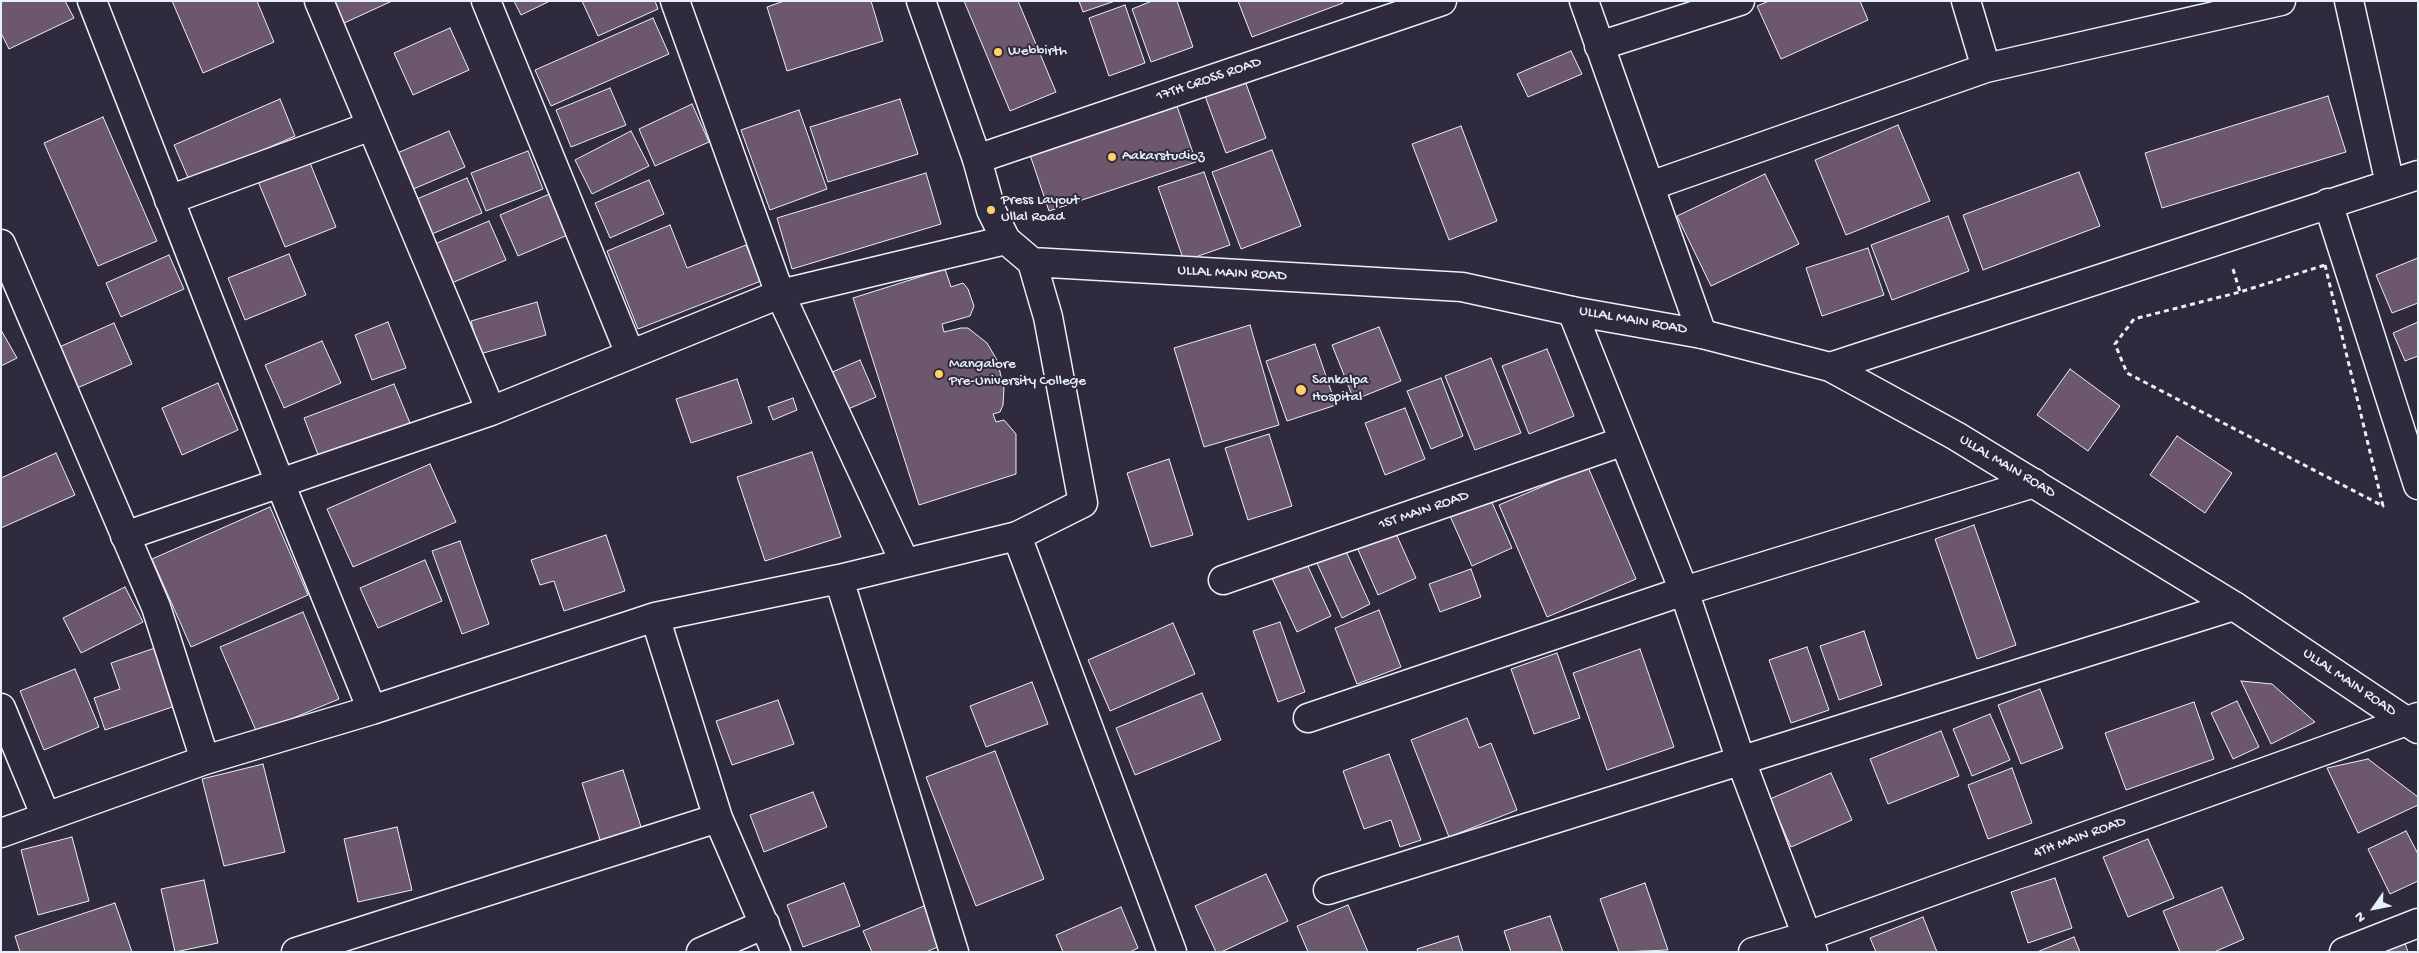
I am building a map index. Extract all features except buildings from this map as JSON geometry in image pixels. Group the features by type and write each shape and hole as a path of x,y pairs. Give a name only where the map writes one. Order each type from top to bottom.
{"street":[{"path":"92,1 280,483 372,710"},
{"path":"319,1 491,411"},
{"path":"486,1 630,354"},
{"path":"675,1 780,294 904,563"},
{"path":"1,833 205,760 372,710 655,617 839,579 1017,536 1083,503 1048,317 1032,262 1006,240 991,210 977,159 921,1"},
{"name":"17TH CROSS ROAD","path":"977,159 1442,1"},
{"path":"1584,1 1702,334"},
{"path":"1599,46 1740,1"},
{"path":"1966,1 1986,68"},
{"path":"1650,186 1986,68 2281,1"},
{"path":"2349,1 2390,184"},
{"path":"169,200 371,126"},
{"path":"1830,367 2328,203 2418,176"},
{"path":"2328,203 2418,485"},
{"path":"125,536 491,411 780,294 1006,240"},
{"path":"1,244 156,606 205,760"},
{"name":"ULLAL MAIN ROAD","path":"1032,262 1462,287 1572,311 1702,334 1830,367 1956,436 2034,483 2234,606 2414,722"},
{"path":"1572,311 1684,591 1741,761 1810,944"},
{"name":"1ST MAIN ROAD","path":"1223,580 1624,441"},
{"path":"1308,718 1684,591 2034,483"},
{"path":"1017,536 1172,952"},
{"path":"839,579 954,952"},
{"path":"1328,890 2234,606"},
{"path":"655,617 718,818 776,952"},
{"path":"1,708 46,817"},
{"name":"4TH MAIN ROAD","path":"1754,952 1810,944 2414,722"},
{"path":"296,952 718,818"},
{"path":"2344,952 2418,923"},
{"path":"701,952 765,924"}],"path":[{"path":"2325,265 2383,506 2128,373 2115,344 2134,319 2240,292 2325,265"}],"place":[{"name":"Webbirth","path":"998,52"},
{"name":"Aakarstudioz","path":"1112,157"},
{"name":"Press Layout Ullal Road","path":"991,210"},
{"name":"Mangalore Pre-University College","path":"939,374"},
{"name":"Sankalpa Hospital","path":"1301,390"}]}
